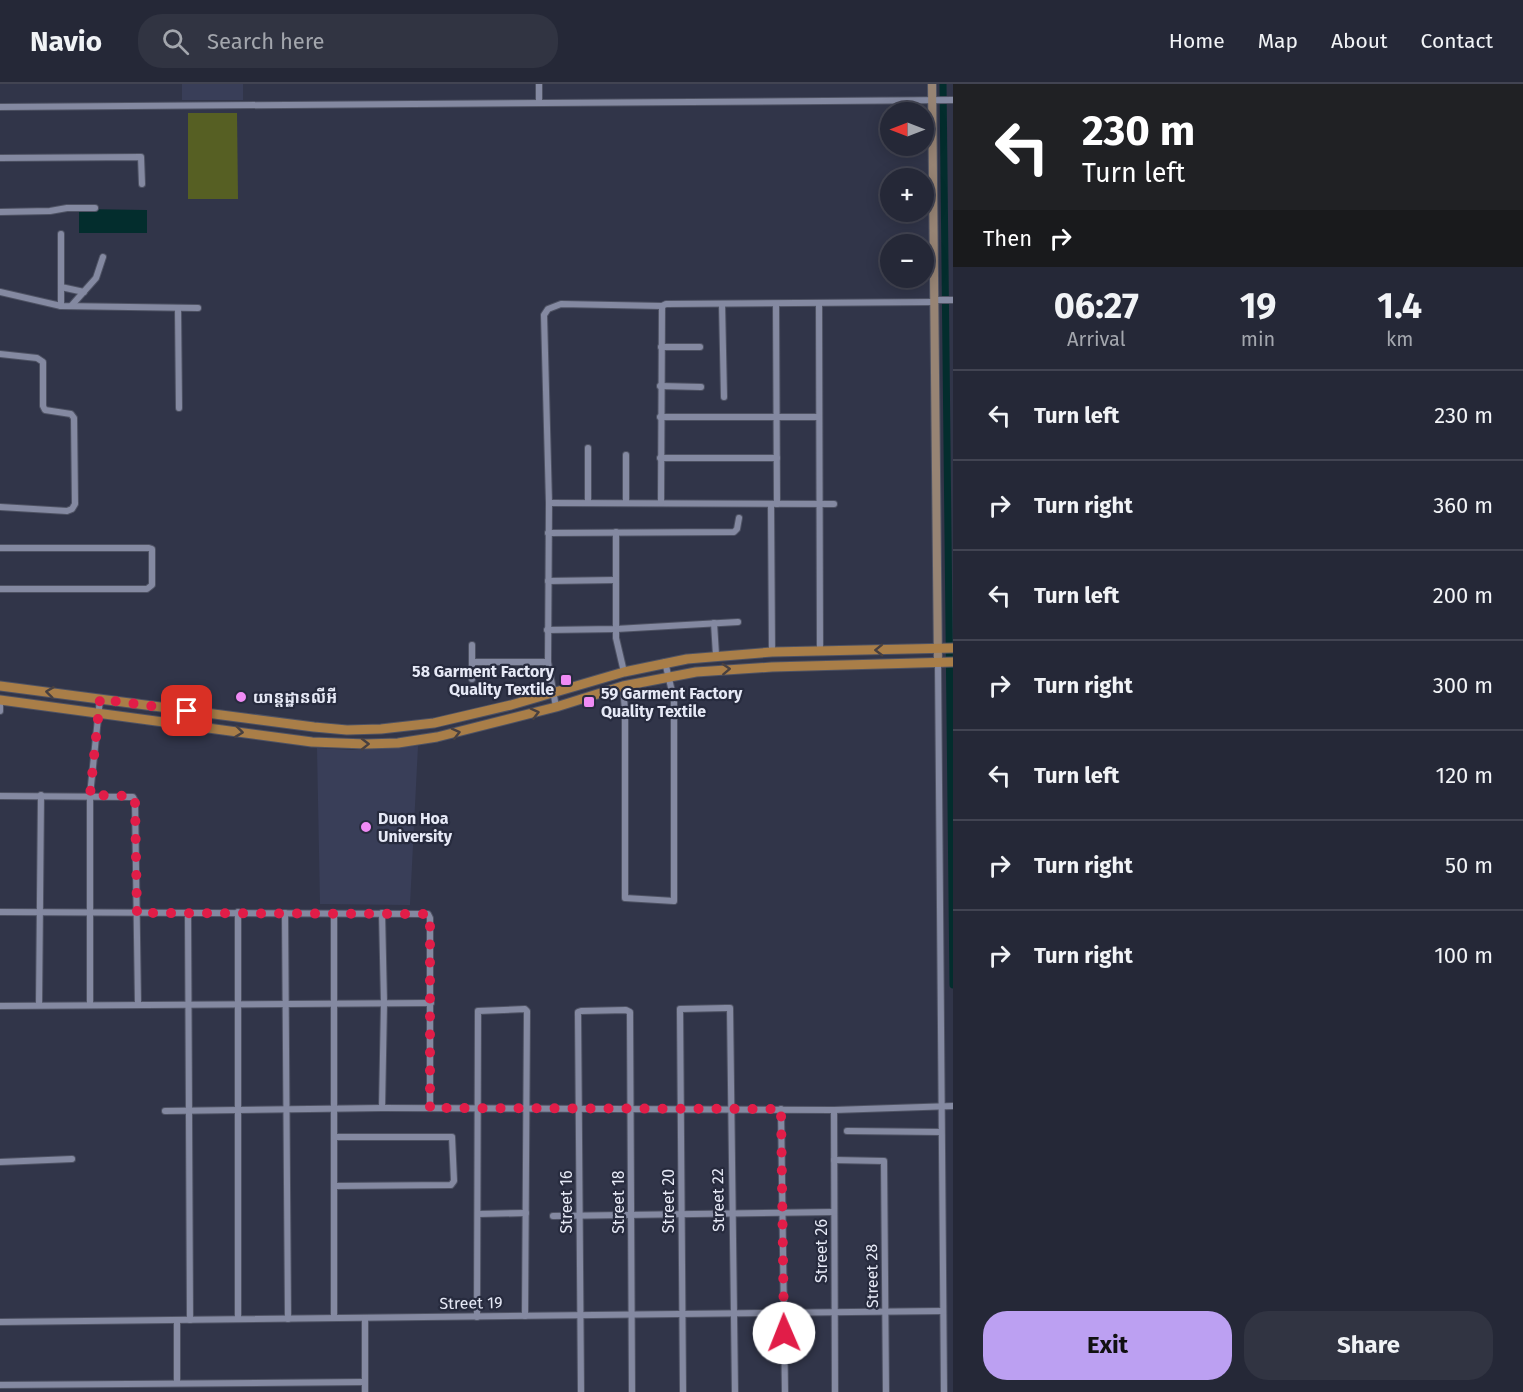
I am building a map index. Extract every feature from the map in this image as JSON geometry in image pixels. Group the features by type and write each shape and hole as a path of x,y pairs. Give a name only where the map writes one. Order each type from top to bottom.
{"main road":[{"path":"0,686 247,719 332,729 366,730 434,723 665,662 716,655 772,652 945,648"},
{"path":"0,701 331,743 398,743 437,737 556,707 623,686 720,669 946,663"},
{"path":"398,743 399,728"},
{"path":"331,743 332,729"}],"street":[{"path":"539,84 539,103"},
{"path":"932,84 935,100 941,300 946,663 941,1132 944,1392"},
{"path":"0,107 953,100"},
{"path":"0,158 141,157 142,184"},
{"path":"0,212 50,212 68,208 95,208"},
{"path":"61,234 61,306"},
{"path":"72,306 96,278 103,257"},
{"path":"60,287 84,292"},
{"path":"0,292 61,306 198,308"},
{"path":"556,707 548,662 547,630 549,503 544,315 548,309 561,304 662,306 666,304 819,304 941,300"},
{"path":"722,304 724,397"},
{"path":"772,652 774,504 777,458 776,304"},
{"path":"819,304 820,651"},
{"path":"661,503 662,306"},
{"path":"178,308 179,408"},
{"path":"661,347 700,347"},
{"path":"0,354 37,358 43,362 43,406 45,410 70,414 74,418 75,504 67,511 0,507"},
{"path":"660,386 701,387"},
{"path":"660,417 818,417"},
{"path":"588,448 588,503"},
{"path":"626,456 626,503"},
{"path":"660,458 777,458"},
{"path":"549,503 834,504"},
{"path":"548,533 734,532 737,529 739,518"},
{"path":"616,532 616,638 624,672"},
{"path":"0,548 148,548 152,549 153,567 152,585 147,589 0,589"},
{"path":"548,581 616,580"},
{"path":"547,630 616,629 738,622"},
{"path":"714,623 716,655"},
{"path":"472,645 472,679"},
{"path":"472,662 548,662"},
{"path":"623,686 625,898 674,901 674,700 665,662"},
{"path":"90,1005 90,795 100,699"},
{"path":"0,701 0,711"},
{"path":"39,1005 41,795"},
{"path":"0,796 133,797 135,801 138,1005"},
{"path":"0,912 382,913 429,916 430,1108"},
{"path":"238,912 238,1319"},
{"path":"188,913 190,1320"},
{"path":"285,913 288,1319"},
{"path":"334,913 336,1109 334,1318"},
{"path":"382,913 384,1003 382,1108"},
{"path":"0,1006 431,1003"},
{"name":"Street 22","path":"680,1009 730,1008 735,1392"},
{"path":"477,1317 479,1010 525,1009 527,1011 527,1108 525,1316"},
{"name":"Street 20","path":"680,1009 683,1392"},
{"name":"Street 16","path":"581,1392 578,1012 630,1012"},
{"name":"Street 18","path":"630,1012 632,1392"},
{"path":"165,1110 527,1108 834,1110 953,1106"},
{"path":"781,1109 785,1392"},
{"name":"Street 26","path":"834,1110 836,1392"},
{"path":"847,1131 941,1132"},
{"path":"335,1137 452,1137 453,1181 451,1185 335,1186"},
{"path":"0,1162 72,1159"},
{"name":"Street 28","path":"834,1160 884,1161 886,1392"},
{"path":"553,1216 834,1212"},
{"path":"478,1214 526,1213"},
{"name":"Street 19","path":"0,1322 943,1311"},
{"path":"365,1318 365,1392"},
{"path":"177,1320 177,1383"},
{"path":"0,1385 365,1382"}],"shaded area":[{"path":"182,84 243,84 243,100 182,100"},
{"path":"79,209 147,210 147,233 79,233"},
{"name":"Duon Hoa University","path":"418,746 410,905 320,904 317,748 352,750"}],"green space":[{"path":"188,113 237,113 238,199 188,199"}],"waterway":[{"path":"943,84 953,985"}],"place":[{"name":"58 Garment Factory Quality Textile","path":"566,680"},
{"name":"យាន្ដដ្ឋានលីអី","path":"241,697"},
{"name":"59 Garment Factory Quality Textile","path":"589,702"},
{"name":"Duon Hoa University","path":"366,827"}],"route":[{"path":"187,711 100,699 90,795 129,796 135,801 137,913 428,914 430,918 430,1108 781,1109 784,1333"}]}
